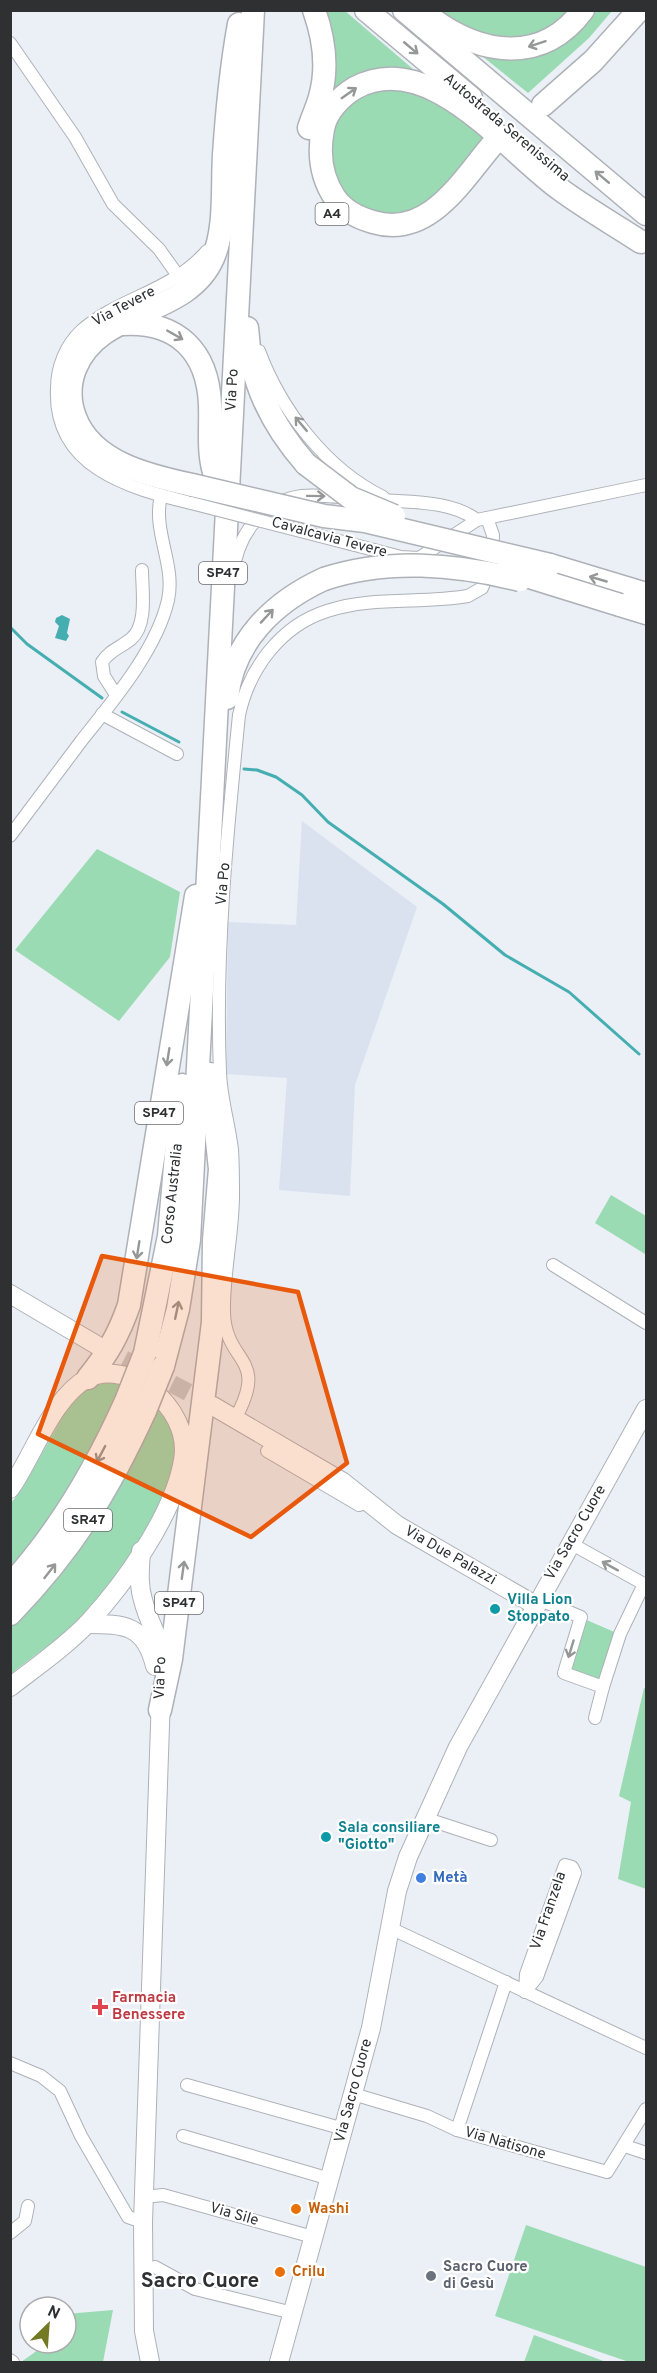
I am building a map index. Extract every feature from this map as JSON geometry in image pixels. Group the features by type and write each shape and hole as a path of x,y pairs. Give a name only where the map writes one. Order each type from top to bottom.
{"highway":[{"name":"A4","path":"314,10 322,41 324,73 308,135 308,168 322,201 339,220 359,232 380,238 403,238 425,233 450,216 498,148 433,213 409,223 378,224 352,214 329,190 321,168 320,146 324,123 334,105 361,85 379,79 399,78 434,89 455,102 560,190 644,244"},
{"name":"Autostrada Serenissima","path":"366,10 644,244"},
{"name":"Autostrada Serenissima","path":"404,10 646,214"},
{"path":"422,10 466,39 502,49 522,49 557,36 583,10"},
{"path":"618,10 589,46 537,101 593,61 639,10"},
{"path":"244,15 228,86 219,236 213,258 194,284 180,294 119,325 91,344 78,362 71,394 76,421 92,443 110,457 191,494 326,517 365,521 550,565"},
{"name":"Via Po","path":"205,949 243,197 244,15"},
{"name":"Via Po","path":"119,325 148,324 162,328 182,339 197,356 207,377 210,393 210,463 216,478 244,15"},
{"path":"243,197 247,319 251,363 263,400 283,436 306,464 338,490 376,509 646,594"},
{"name":"Via Po","path":"196,896 214,516"},
{"path":"326,517 362,531 526,575 646,613"},
{"path":"210,831 228,693 236,665 248,639 270,612 286,599 324,579 368,567 402,565 442,567 502,575 620,605"},
{"name":"Corso Australia","path":"154,1360 177,1159 196,896"},
{"name":"SP47","path":"88,1378 106,1355 121,1330 129,1305 196,896"},
{"name":"Corso Australia","path":"10,1614 48,1575 92,1514 154,1360 178,1309 189,1240 205,949"},
{"name":"SP47","path":"184,1458 214,1240 220,1169 210,1083 205,949"},
{"name":"SP47","path":"160,1710 171,1659 213,1322 214,1240"},
{"name":"Corso Australia","path":"10,1585 46,1543 74,1503 103,1451 136,1406"}],"main road":[{"path":"10,1294 100,1347"},
{"path":"10,1687 87,1624 141,1551 170,1498 184,1458 177,1417 164,1399 144,1384 122,1375 105,1373 88,1378 58,1407 11,1487"},
{"name":"Via Due Palazzi","path":"213,1406 343,1482 397,1525 537,1602"},
{"name":"Via Sacro Cuore","path":"279,2362 371,2028 397,1891 424,1818 458,1747 537,1602 570,1543 641,1430 646,1409"},
{"name":"Via Po","path":"141,1551 140,1579 143,1600 159,1637 162,1650 163,1680 160,1710"},
{"name":"Via Po","path":"87,1624 109,1624 132,1629 143,1636 150,1648 160,1710"},
{"path":"150,2362 144,2331 143,2222 160,1710"}],"street":[{"path":"10,43 75,137 113,204 159,249 179,277"},
{"name":"Via Tevere","path":"161,496 116,480 86,461 75,450 62,427 56,397 57,381 64,355 80,332 94,321 179,277 194,265 219,236"},
{"path":"247,319 273,386 293,414 347,475 392,502"},
{"path":"220,629 242,543 254,519 267,508 303,496 450,507 482,519 646,485"},
{"name":"Cavalcavia Tevere","path":"161,496 191,494 351,544 401,557 419,558 482,519"},
{"path":"10,836 116,695 163,622 169,597 170,572 159,513 161,496"},
{"name":"Via Po","path":"236,1418 250,1384 249,1370 230,1338 224,1314 233,1186 232,1152 220,1076 219,1019 221,921 237,735 243,693 254,671 272,647 299,625 327,611 368,604 449,599 468,596 482,588 491,566 493,535 482,519"},
{"path":"116,695 104,676 102,662 109,651 135,636 141,625 142,570"},
{"path":"102,714 177,754"},
{"path":"553,1264 646,1323"},
{"name":"Via Due Palazzi","path":"267,1450 359,1505 367,1502"},
{"path":"570,1543 645,1582 621,1634 595,1718"},
{"path":"537,1602 581,1617 564,1673 603,1687"},
{"path":"424,1818 491,1840"},
{"name":"Via Franzela","path":"565,1865 572,1867 575,1873 554,1937 537,1977 525,1992 526,1974 541,1938 560,1871 565,1865"},
{"path":"390,1928 646,2048"},
{"path":"457,2130 506,1982"},
{"path":"10,2062 41,2076 60,2091 81,2136 128,2217 143,2222"},
{"path":"188,2085 344,2128"},
{"name":"Via Natisone","path":"353,2094 427,2116 457,2130 608,2172 625,2146"},
{"path":"646,2109 625,2146 646,2153"},
{"path":"183,2136 330,2180"},
{"name":"Via Sile","path":"154,2196 163,2195 313,2237"},
{"path":"10,2234 26,2221 28,2206"},
{"path":"155,2267 195,2289 292,2313"}],"highlighted area":[{"path":"102,1256 298,1292 347,1463 251,1537 38,1434"}],"shaded area":[{"path":"302,821 417,907 355,1085 350,1196 279,1190 287,1078 226,1074 228,922 296,925"}],"green space":[{"path":"323,11 345,11 420,75 334,96 328,91"},
{"path":"432,11 575,11 543,36 490,40"},
{"path":"589,11 612,11 589,38 528,93 477,52 490,54"},
{"path":"414,87 490,139 432,208 375,217 340,193 326,151 328,133 357,93"},
{"path":"97,849 180,892 170,957 119,1021 15,950"},
{"path":"611,1195 646,1216 645,1254 595,1223"},
{"path":"102,1382 126,1384 54,1515 11,1569 11,1503 22,1489 71,1402 86,1389"},
{"path":"159,1403 173,1433 174,1458 158,1509 144,1536 112,1585 95,1605 72,1627 11,1674 11,1627"},
{"path":"582,1618 619,1634 602,1686 566,1672"},
{"path":"644,1688 646,1689 646,1889 618,1879 631,1802 619,1796"},
{"path":"526,2225 646,2267 646,2362 629,2362 495,2316"},
{"path":"113,2310 103,2362 21,2362 31,2355 78,2355 78,2313"},
{"path":"534,2335 606,2362 524,2362"}],"water":[{"path":"62,615 70,619 67,633 69,636 66,641 55,638 59,626 55,622 56,618"}],"waterway":[{"path":"10,627 27,644 102,698"},
{"path":"122,712 179,742"},
{"path":"244,769 257,770 276,777 302,795 328,822 443,904 505,955 569,992 639,1054"}],"tunnel":[{"path":"493,144 532,96"},
{"path":"100,1347 213,1405"}],"place":[{"name":"Villa Lion Stoppato","path":"495,1609"},
{"name":"Sala consiliare \"Giotto\"","path":"326,1837"},
{"name":"Metà","path":"421,1878"},
{"name":"Farmacia Benessere","path":"100,2007"},
{"name":"Washi","path":"296,2209"},
{"name":"Crilu","path":"280,2272"},
{"name":"Sacro Cuore di Gesù","path":"431,2276"}],"district":[{"name":"Sacro Cuore","path":"200,2281"}]}
